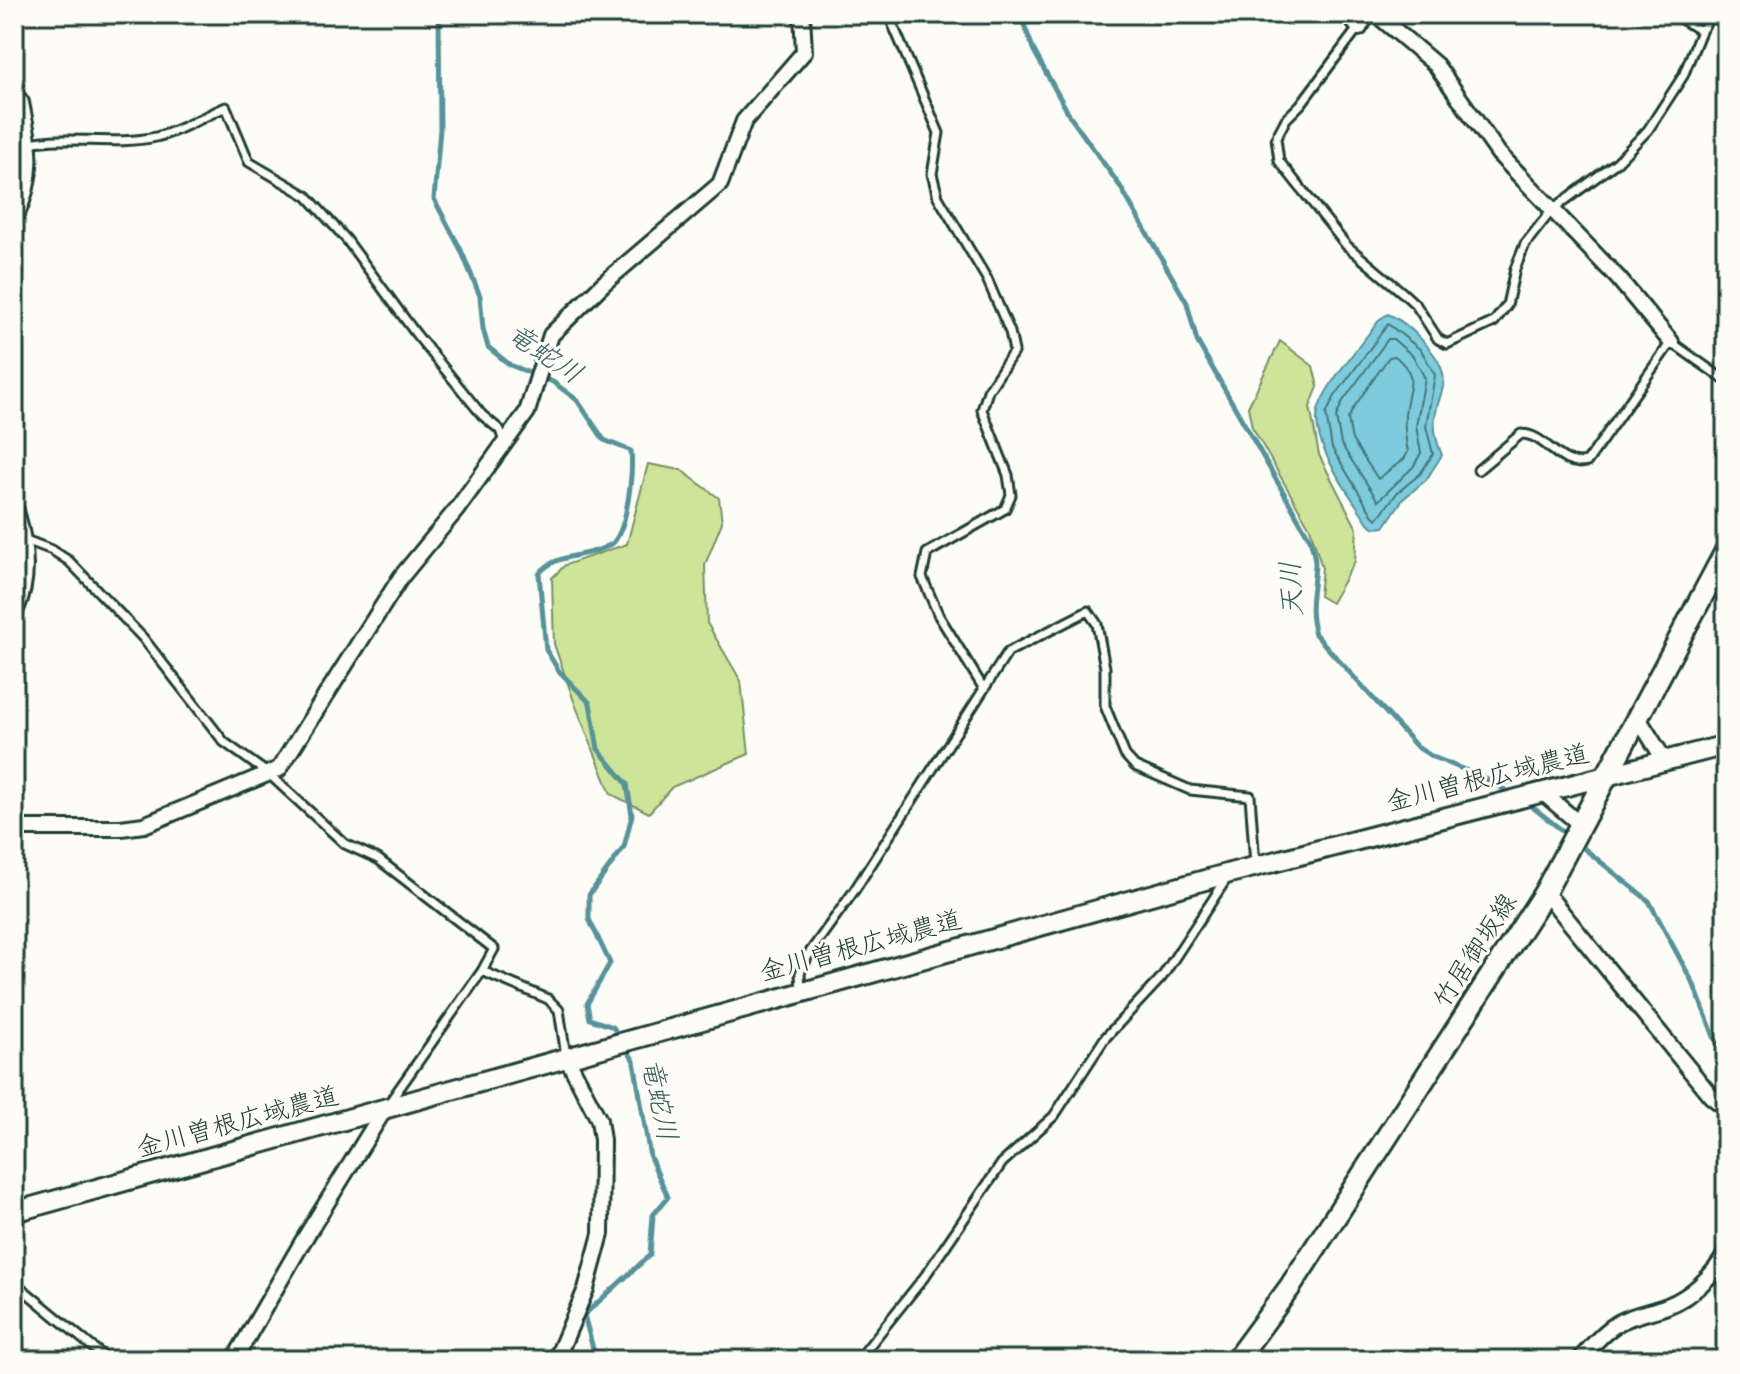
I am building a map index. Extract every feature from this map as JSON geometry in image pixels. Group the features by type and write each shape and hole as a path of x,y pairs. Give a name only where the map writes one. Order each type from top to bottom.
{"main road":[{"name":"竹居御坂線","path":"1236,1360 1290,1287 1545,892 1726,551"}],"street":[{"path":"14,828 121,828 144,825 279,769 401,577 457,509 527,412 551,335 604,283 720,184 744,121 804,52 802,14"},
{"path":"1348,14 1359,28 1368,14"},
{"path":"1376,14 1436,65 1499,154 1618,278 1671,342"},
{"path":"14,97 19,103 29,156 20,202 14,216"},
{"path":"14,511 23,539 20,596 14,609"},
{"path":"1638,718 1665,761"},
{"name":"金川曽根広域農道","path":"14,1212 1255,866 1726,745"},
{"path":"1535,792 1580,830"},
{"path":"1545,892 1711,1096 1726,1108"},
{"path":"556,1360 586,1289 601,1234 602,1140 599,1120 567,1058"},
{"path":"234,1360 384,1110"},
{"path":"1580,1360 1620,1322 1670,1305 1694,1290 1718,1268 1726,1253"}],"lane":[{"path":"890,14 939,133 932,174 938,197 987,279 1010,332 1014,351 988,391 982,410 1008,475 1011,495 1005,509 927,553 922,577 939,616 984,689"},
{"path":"1673,14 1701,31"},
{"path":"1359,28 1286,119 1276,138 1279,161 1346,245 1416,305 1438,339 1447,344 1494,322 1507,305 1515,269 1525,244 1552,210 1617,162 1648,130 1683,76 1701,31 1712,14"},
{"path":"27,144 56,138 98,141 157,137 226,107 249,162 307,196 346,239 416,334 482,415 500,430 505,445"},
{"path":"1478,470 1521,434 1531,434 1571,463 1587,462 1671,342 1726,381"},
{"path":"23,539 52,550 69,561 143,638 224,742 270,775 345,844 378,859 494,949 482,971 384,1110"},
{"path":"801,991 800,973 810,952 854,891 1008,652 1088,611 1097,624 1105,668 1105,706 1125,755 1135,766 1190,790 1250,796 1255,866"},
{"path":"858,1360 925,1276 1002,1163 1054,1116 1105,1038 1162,977 1230,873"},
{"path":"482,971 548,999 559,1010 567,1058"},
{"path":"14,1282 108,1360"}],"green space":[{"path":"1280,341 1313,366 1318,387 1310,407 1319,455 1357,529 1355,561 1331,603 1319,596 1322,568 1310,528 1252,427 1248,407"},
{"path":"648,464 681,470 719,498 722,522 705,565 707,623 741,681 749,754 672,787 649,813 611,794 554,644 552,578 565,565 627,544"}],"water":[{"path":"1388,314 1421,339 1440,366 1443,384 1434,423 1442,455 1426,480 1403,499 1384,527 1375,528 1368,523 1334,469 1320,439 1317,424 1318,411 1328,389 1380,319"}],"waterway":[{"name":"竜蛇川","path":"439,14 440,129 434,199 461,250 480,296 488,347 510,365 553,382 577,400 604,440 631,451 626,512 613,543 596,551 558,560 539,574 546,650 559,671 590,703 598,749 627,784 632,815 624,847 589,895 589,919 610,963 587,1004 590,1019 613,1027 634,1061 650,1157 668,1197 653,1215 650,1255 584,1315 596,1360"},
{"name":"天川","path":"1020,14 1034,51 1071,118 1120,186 1187,303 1197,341 1310,539 1315,561 1311,607 1315,634 1417,747 1514,795"},
{"name":"天川","path":"1526,802 1568,835"},
{"name":"天川","path":"1576,842 1649,901 1694,985 1715,1039 1726,1055"}]}
